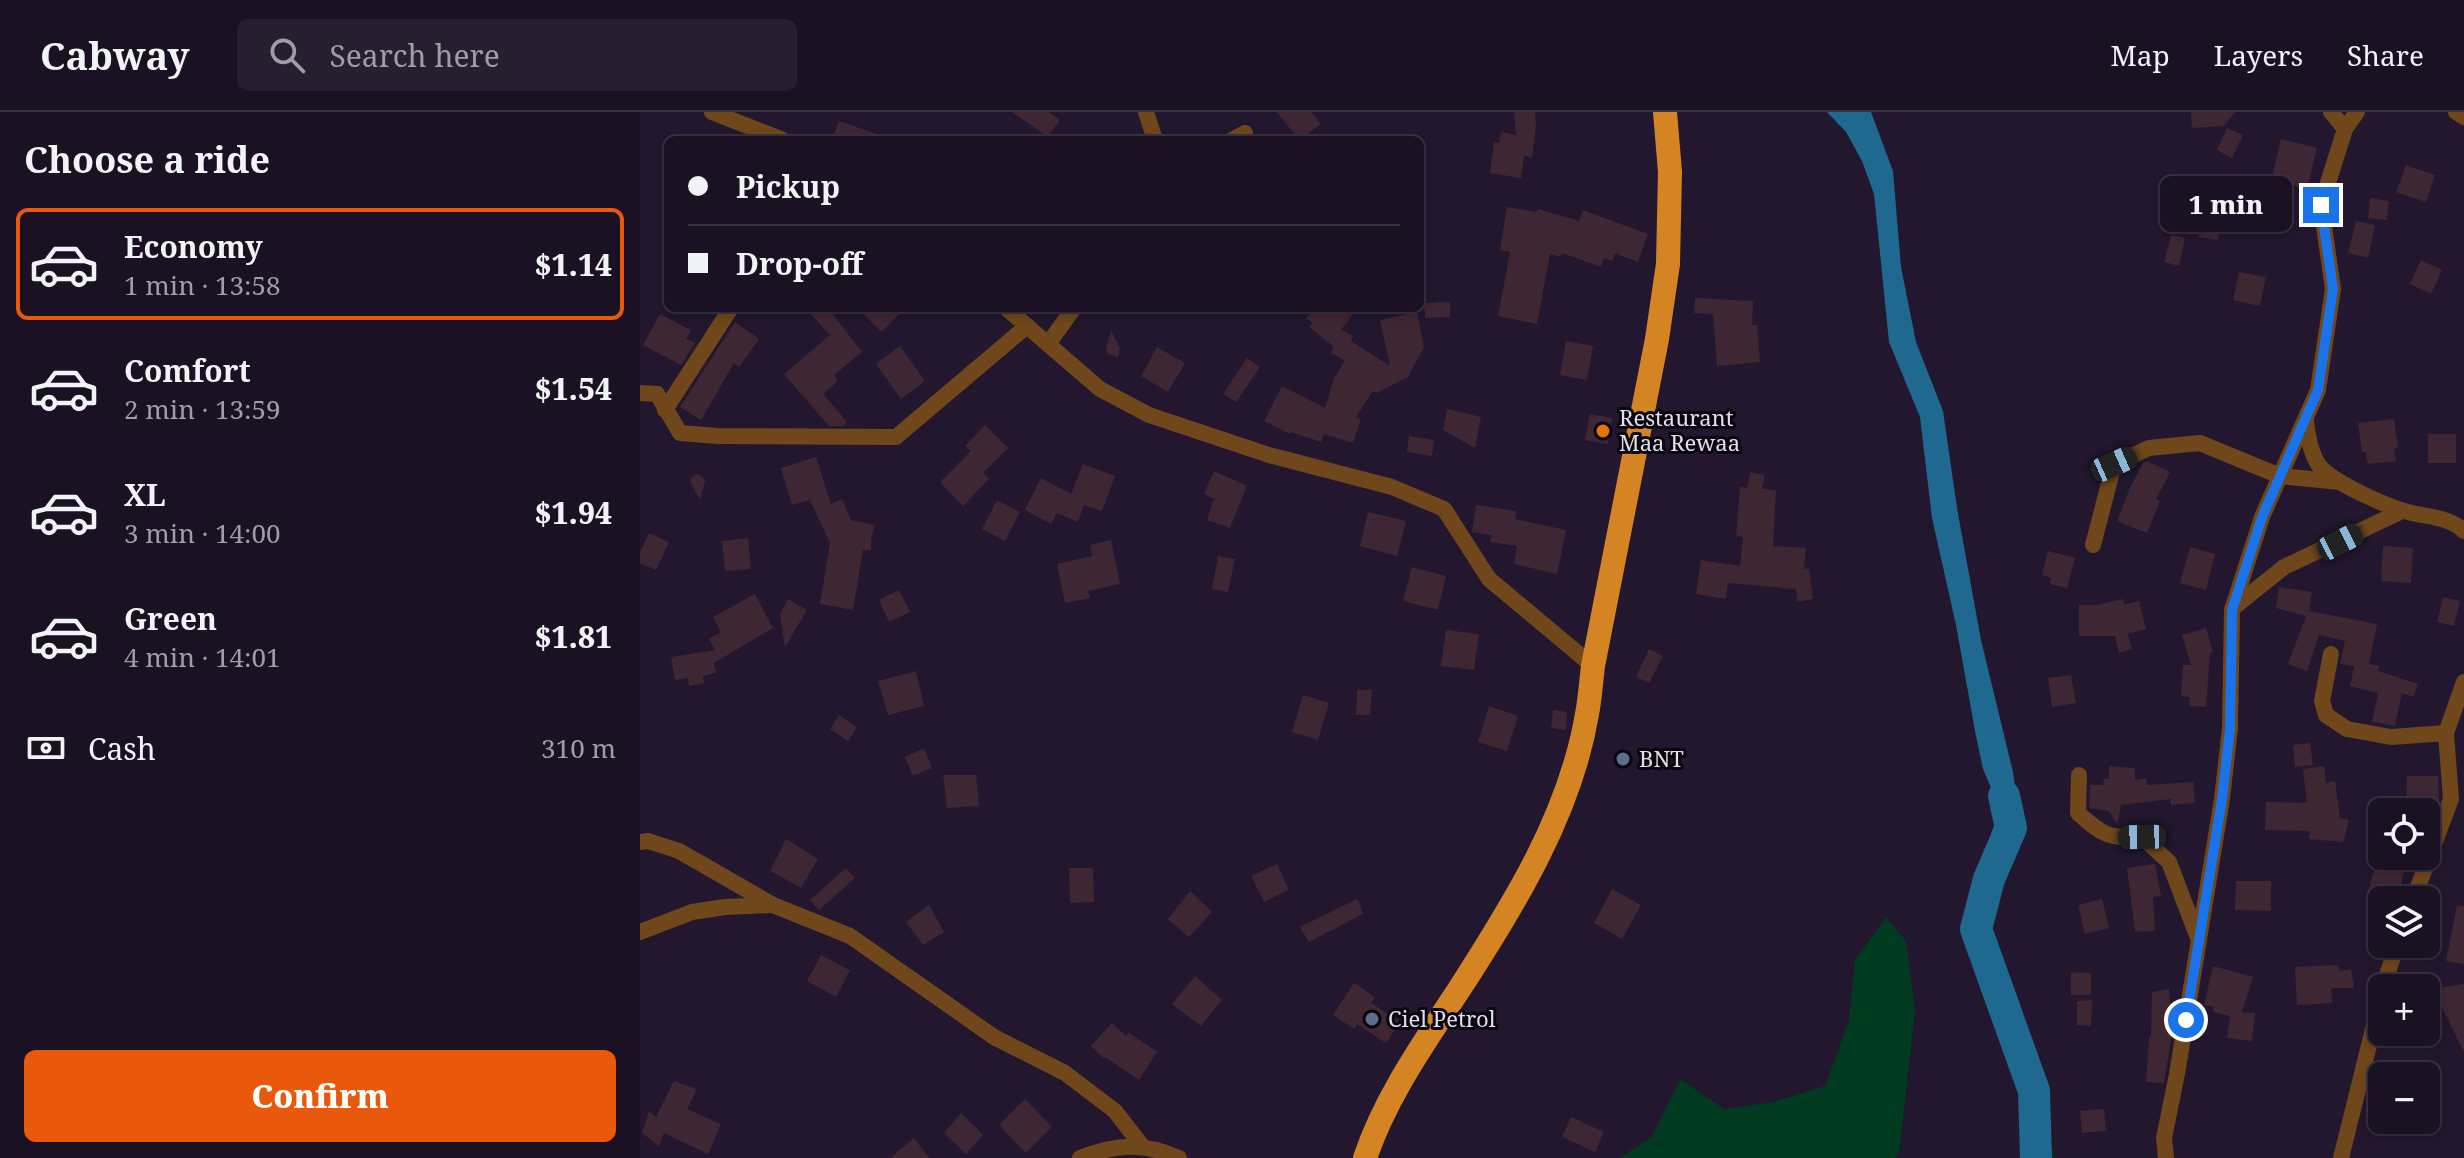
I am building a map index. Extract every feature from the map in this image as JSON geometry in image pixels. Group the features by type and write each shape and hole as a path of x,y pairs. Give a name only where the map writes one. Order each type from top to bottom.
{"highway":[{"path":"1365,1158 1387,1104 1530,874 1554,824 1575,762 1587,715 1593,666 1657,339 1668,264 1670,172 1665,112"}],"street":[{"path":"712,112 774,136"},
{"path":"1146,112 1154,136"},
{"path":"2331,112 2345,129"},
{"path":"2166,1158 2164,1138 2222,799 2230,728 2232,610 2262,517 2318,390 2333,289 2321,205 2345,129 2357,112"},
{"path":"2456,112 2464,117"},
{"path":"665,410 728,312"},
{"path":"1011,312 1100,389 1149,415 1269,455 1392,487 1444,509 1489,579 1593,666"},
{"path":"1048,344 1071,312"},
{"path":"640,393 657,394 680,433 896,437 1027,326"},
{"path":"2306,420 2309,443 2319,465 2340,482 2402,511 2456,523 2464,531"},
{"path":"2093,545 2114,464 2149,448 2200,443 2280,476 2340,482"},
{"path":"2232,610 2284,567 2402,511"},
{"path":"2331,654 2322,701 2326,715 2347,729 2391,737 2446,733"},
{"path":"2418,886 2451,799 2446,733 2464,682"},
{"path":"2079,775 2078,813 2099,831 2114,838 2142,837 2169,862 2199,939"},
{"path":"640,842 648,841 679,851 773,905 850,936 994,1037 1065,1073 1115,1111 1142,1146"},
{"path":"640,932 692,912 773,905"},
{"path":"2341,1158 2369,1046"},
{"path":"1080,1158 1104,1149 1142,1146 1179,1158"}],"green space":[{"path":"1886,917 1906,941 1915,1010 1899,1154 1895,1158 1619,1158 1652,1137 1680,1079 1724,1109 1774,1102 1825,1086 1849,1021 1855,960"},
{"path":"2022,1138 2053,1151 2054,1158 2021,1158"}],"water":[{"path":"1827,112 1871,112 1893,171 1901,267 1916,342 1943,411 1981,640 2013,772 2019,840 1991,834 2000,809 1983,769 1975,731 1932,518 1920,417 1889,342 1874,194 1862,161 1846,132"}],"building":[{"path":"1012,112 1049,112 1060,120 1047,136"},
{"path":"1277,112 1311,112 1321,124 1304,136 1296,136"},
{"path":"1514,112 1535,112 1532,157 1524,156 1521,178 1490,173 1494,142 1499,143 1501,132 1516,135"},
{"path":"2191,112 2235,112 2224,126 2192,128"},
{"path":"839,121 882,136 833,136"},
{"path":"2227,128 2243,135 2232,158 2217,150"},
{"path":"2281,139 2317,148 2307,189 2272,177"},
{"path":"2406,165 2435,175 2426,202 2396,192"},
{"path":"2211,180 2239,187 2231,220 2221,218 2218,240 2198,237"},
{"path":"2370,198 2389,201 2387,220 2368,218"},
{"path":"1507,207 1537,212 1538,209 1579,221 1583,210 1648,234 1638,262 1615,253 1612,261 1604,258 1601,267 1562,253 1561,257 1550,254 1537,324 1498,316 1510,252 1500,250"},
{"path":"2356,221 2375,225 2368,258 2348,253"},
{"path":"2171,235 2185,238 2179,266 2164,262"},
{"path":"2421,260 2442,270 2431,294 2410,284"},
{"path":"2239,272 2266,277 2260,306 2233,300"},
{"path":"1695,298 1753,301 1752,325 1757,325 1760,362 1717,366 1713,314 1694,313"},
{"path":"1450,302 1450,317 1425,318 1424,303"},
{"path":"809,312 831,312 862,352 834,375 838,381 823,394 847,422 843,426 829,426 784,374 830,335"},
{"path":"861,312 901,312 882,332"},
{"path":"1311,312 1350,312 1353,314 1341,330 1353,336 1351,341 1390,366 1380,320 1417,312 1424,347 1408,377 1377,393 1373,391 1356,417 1361,419 1353,443 1324,434 1321,442 1290,434 1264,421 1282,386 1325,408 1334,378 1345,361 1331,353 1334,347 1309,327 1313,323 1306,318"},
{"path":"660,314 691,330 686,339 695,343 681,365 643,345"},
{"path":"735,322 759,339 739,367 734,363 701,420 680,407"},
{"path":"1111,331 1120,348 1118,357 1108,354 1106,349"},
{"path":"1566,341 1593,346 1587,380 1560,375"},
{"path":"900,346 925,381 901,399 876,364"},
{"path":"1157,347 1185,363 1168,392 1141,376"},
{"path":"1247,358 1260,367 1236,402 1223,394"},
{"path":"1447,409 1481,417 1475,448 1443,430"},
{"path":"1590,414 1612,418 1608,444 1585,440"},
{"path":"2394,419 2398,448 2394,449 2396,461 2368,464 2366,452 2362,452 2358,423"},
{"path":"985,425 1008,448 983,473 989,479 963,506 940,482 971,451 965,446"},
{"path":"2428,434 2456,434 2456,463 2428,463"},
{"path":"1409,436 1434,440 1432,456 1407,452"},
{"path":"816,457 831,504 842,499 851,520 875,525 871,550 863,550 853,610 820,604 830,543 810,500 792,505 781,468"},
{"path":"2147,461 2170,472 2156,499 2160,501 2147,533 2117,521 2130,488"},
{"path":"1083,464 1115,476 1102,511 1084,505 1078,522 1057,513 1051,524 1025,510 1041,478 1071,494"},
{"path":"1214,471 1247,486 1230,528 1207,520 1214,499 1204,494"},
{"path":"1750,472 1765,475 1762,489 1776,490 1773,546 1806,548 1804,569 1809,568 1813,599 1797,602 1796,589 1728,583 1726,599 1696,594 1701,560 1740,566 1743,537 1736,536 1740,487 1747,488"},
{"path":"697,474 705,481 700,500 690,482"},
{"path":"997,500 1020,512 1005,541 982,529"},
{"path":"1476,505 1516,511 1515,519 1566,530 1557,574 1514,564 1517,546 1490,542 1492,535 1472,532"},
{"path":"1368,512 1406,521 1397,556 1360,546"},
{"path":"649,533 669,542 656,570 640,563 640,552"},
{"path":"748,538 751,569 725,571 722,541"},
{"path":"1111,540 1120,584 1088,591 1090,598 1065,603 1057,564 1092,556 1090,545"},
{"path":"2383,546 2413,548 2411,583 2381,581"},
{"path":"2190,547 2215,554 2206,590 2180,583"},
{"path":"2048,551 2075,558 2067,588 2050,584 2051,578 2042,575"},
{"path":"1218,556 1235,559 1228,592 1212,589"},
{"path":"1412,567 1446,576 1438,610 1403,601"},
{"path":"2279,587 2312,592 2309,611 2377,624 2369,664 2379,666 2378,671 2418,684 2413,697 2402,693 2395,726 2372,722 2378,693 2350,686 2354,666 2340,664 2345,641 2319,635 2307,671 2288,664 2306,616 2276,608"},
{"path":"899,590 910,612 889,622 879,600"},
{"path":"755,594 773,628 714,663 716,673 703,676 704,683 689,686 688,678 675,680 671,657 715,650 709,639 721,632 713,617"},
{"path":"2443,597 2460,601 2454,626 2437,622"},
{"path":"788,599 807,610 785,647 780,614"},
{"path":"2123,599 2124,605 2139,601 2146,629 2128,634 2132,649 2119,653 2115,636 2079,636 2079,605 2097,605"},
{"path":"2206,628 2213,652 2210,653 2206,707 2189,706 2190,697 2181,696 2183,665 2191,665 2182,635"},
{"path":"1446,630 1479,634 1474,670 1441,666"},
{"path":"1649,649 1663,656 1649,683 1636,677"},
{"path":"916,671 924,706 888,715 878,681"},
{"path":"2071,675 2076,703 2052,707 2048,678"},
{"path":"1357,690 1372,690 1370,715 1356,715"},
{"path":"1303,695 1329,703 1318,740 1292,732"},
{"path":"1489,706 1518,716 1507,751 1478,742"},
{"path":"1553,710 1567,712 1566,730 1551,728"},
{"path":"839,715 857,727 848,741 830,729"},
{"path":"2310,743 2313,765 2295,767 2293,745"},
{"path":"924,748 932,768 913,776 905,757"},
{"path":"2109,766 2135,768 2135,780 2146,778 2147,785 2193,782 2195,803 2171,805 2171,799 2121,805 2117,824 2109,811 2089,808 2090,785 2103,785 2104,779 2109,779"},
{"path":"2324,766 2326,783 2335,781 2340,818 2349,820 2343,842 2309,839 2310,831 2265,830 2266,802 2307,803 2303,769"},
{"path":"943,775 976,775 979,806 947,808"},
{"path":"2407,776 2438,776 2439,798 2406,798"},
{"path":"786,839 818,859 801,888 770,871"},
{"path":"1277,864 1289,890 1264,902 1251,876"},
{"path":"2155,864 2161,896 2153,897 2155,931 2135,932 2127,868"},
{"path":"846,868 855,878 819,910 810,900"},
{"path":"1069,868 1093,868 1094,902 1070,903"},
{"path":"2374,870 2404,870 2400,886 2370,886"},
{"path":"2236,881 2271,881 2271,911 2235,910"},
{"path":"1612,889 1641,905 1622,939 1594,923"},
{"path":"1190,891 1212,912 1189,937 1168,919"},
{"path":"1357,899 1363,914 1309,942 1300,927"},
{"path":"2102,899 2109,928 2085,934 2078,905"},
{"path":"929,905 944,932 923,945 906,922"},
{"path":"2457,906 2464,906 2464,964 2446,961"},
{"path":"821,955 850,970 836,997 807,981"},
{"path":"2338,965 2339,971 2351,969 2354,988 2331,988 2332,1003 2297,1005 2295,967"},
{"path":"2213,966 2253,977 2242,1012 2255,1013 2252,1041 2227,1038 2230,1016 2213,1012 2214,1007 2204,1005"},
{"path":"2071,972 2091,973 2091,995 2071,995"},
{"path":"1195,976 1222,1000 1201,1026 1172,1004"},
{"path":"1354,983 1375,997 1371,1003 1400,1022 1386,1043 1357,1024 1354,1029 1333,1015"},
{"path":"2464,984 2464,1052 2440,1007 2440,988"},
{"path":"2169,989 2172,1034 2164,1083 2146,1082 2152,992"},
{"path":"2092,1000 2091,1026 2077,1025 2077,1001"},
{"path":"1112,1023 1126,1036 1128,1032 1157,1052 1139,1080 1104,1059 1091,1046"},
{"path":"674,1081 697,1089 687,1109 721,1124 708,1154 664,1133 659,1146 642,1133 649,1111 656,1117"},
{"path":"1025,1099 1052,1127 1026,1153 999,1125"},
{"path":"2104,1109 2106,1131 2082,1133 2080,1111"},
{"path":"961,1113 983,1135 966,1154 944,1133"},
{"path":"1571,1117 1604,1132 1595,1152 1562,1137"},
{"path":"914,1138 929,1158 890,1158"}],"waterway":[{"path":"2004,796 2011,828 1989,879 1976,929 2034,1091 2036,1158"}],"place":[{"name":"Restaurant Maa Rewaa","path":"1603,431"},
{"name":"BNT","path":"1623,759"},
{"name":"Ciel Petrol","path":"1372,1019"}],"route":[{"path":"2186,1020 2222,799 2230,728 2232,610 2262,517 2318,390 2333,289 2321,205"}]}
